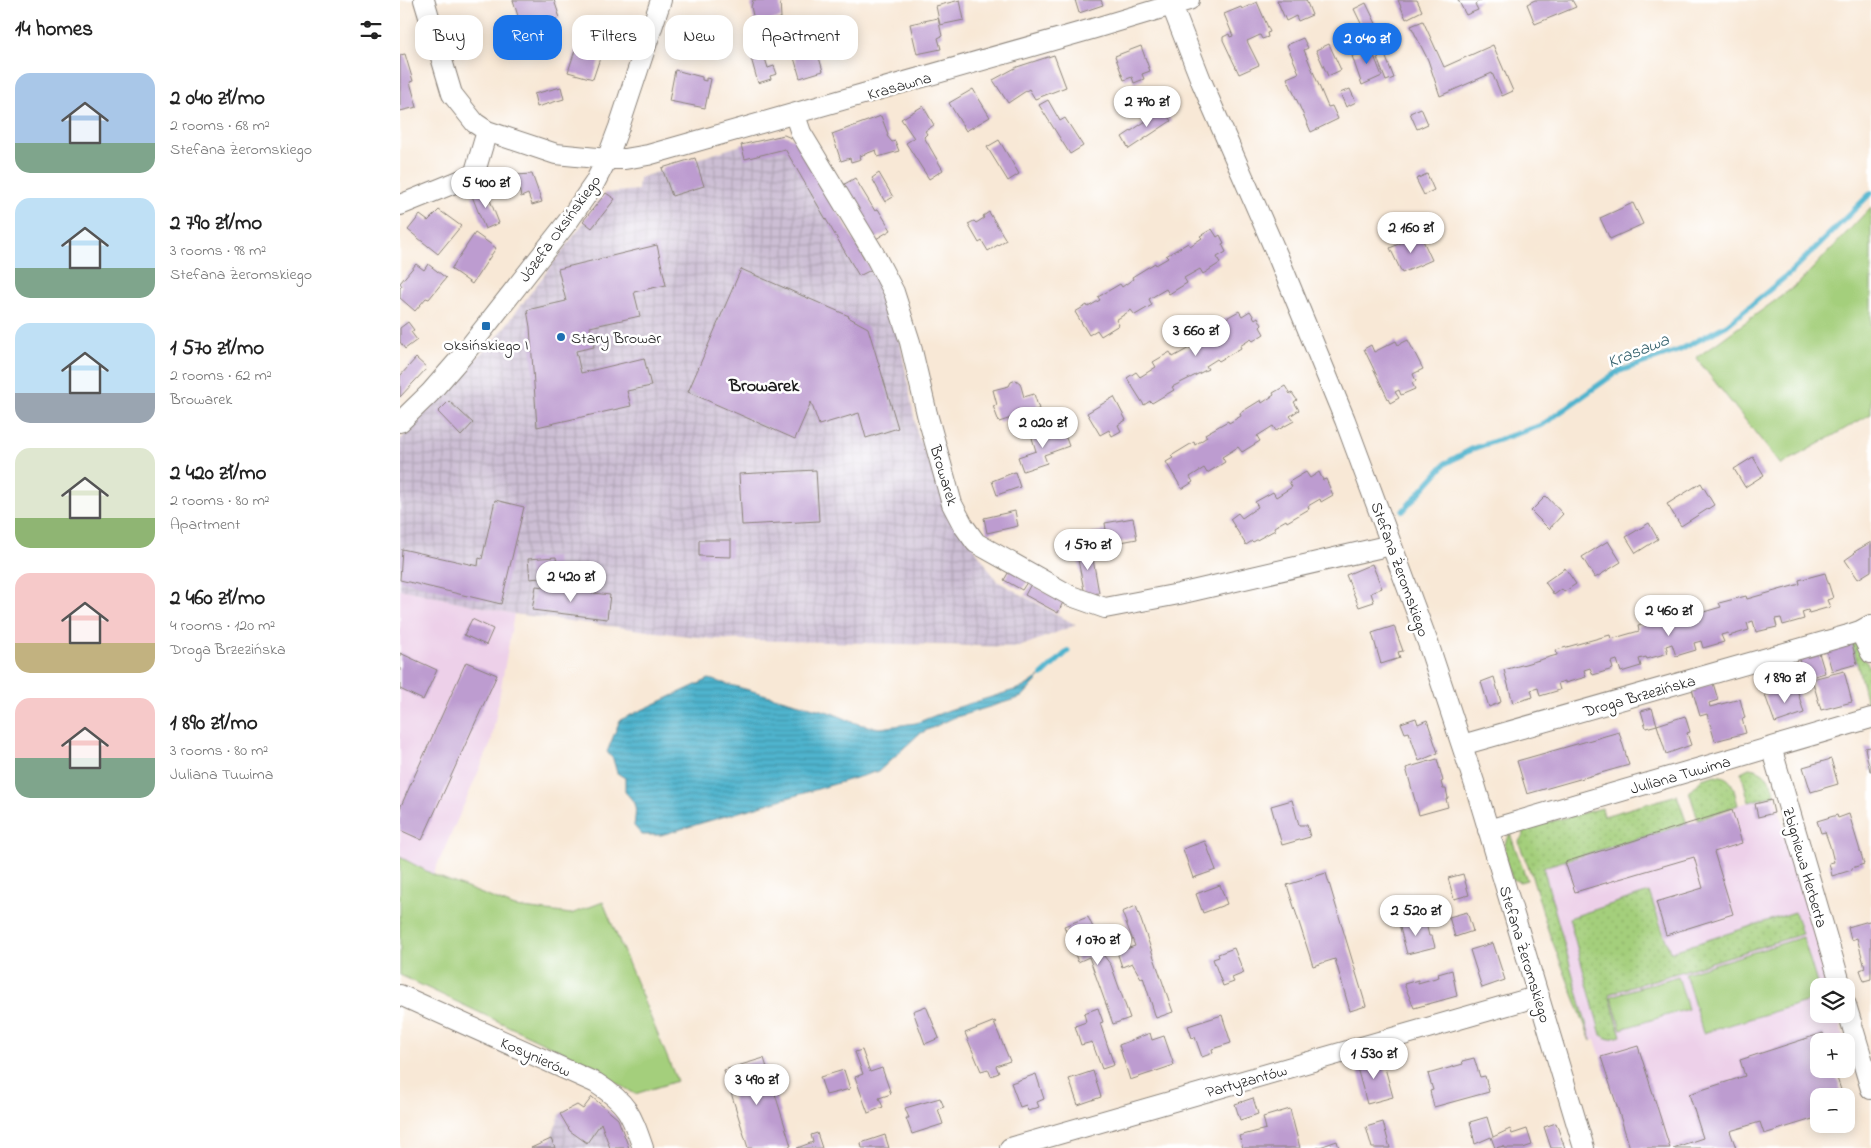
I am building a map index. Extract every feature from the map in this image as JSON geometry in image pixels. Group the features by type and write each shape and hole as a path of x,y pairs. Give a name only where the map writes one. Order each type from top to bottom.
{"street":[{"path":"400,205 474,175 487,131 475,123 452,94 424,0"},
{"name":"Józefa Oksińskiego","path":"400,422 430,393 464,354 569,220 594,184 607,159 661,0"},
{"name":"Krasawna","path":"487,131 556,154 607,159 625,159 648,155 795,115 1181,3"},
{"name":"Stefana Żeromskiego","path":"1181,3 1202,83 1279,259 1346,420 1428,643 1462,744 1584,1148"},
{"name":"Browarek","path":"795,115 801,133 873,252 894,292 910,342 927,414 952,504 976,543 1071,596 1105,608 1179,594 1391,545"},
{"path":"1866,628 1871,653"},
{"name":"Droga Brzezińska","path":"1462,744 1866,628"},
{"name":"Juliana Tuwima","path":"1488,830 1871,718"},
{"name":"Zbigniewa Herberta","path":"1771,748 1839,978"},
{"name":"Kosynierów","path":"400,995 596,1083 612,1093 624,1104 632,1116 644,1148"},
{"name":"Partyzantów","path":"1010,1148 1539,996"},
{"path":"1851,1023 1871,1089"}],"shaded area":[{"path":"784,135 796,140 871,270 893,303 917,433 949,511 997,581 1076,625 1019,647 713,639 514,614 400,589 400,440 498,336 606,193 638,190 639,178 741,145"},
{"path":"400,589 514,614 491,743 433,875 400,857"},
{"path":"1775,795 1827,978 1810,978 1810,1023 1839,1023 1842,1033 1810,1033 1810,1078 1837,1078 1840,1088 1810,1088 1810,1120 1764,1134 1759,1122 1731,1131 1736,1148 1630,1148 1595,1040 1591,1041 1543,867 1732,810 1738,805"},
{"path":"592,1097 618,1119 629,1148 531,1148 551,1139 560,1114 577,1105 583,1109"}],"green space":[{"path":"1871,207 1871,414 1781,465 1696,358 1798,284"},
{"path":"1852,643 1855,643 1871,669 1871,710 1869,711"},
{"path":"1749,768 1764,773 1772,785 1775,795 1749,802 1741,772"},
{"path":"1715,775 1722,776 1730,781 1738,805 1698,820 1689,791 1702,779"},
{"path":"1677,795 1687,824 1543,867 1591,1041 1548,930 1532,876 1520,846 1519,841 1524,835 1523,829 1602,808 1604,816"},
{"path":"1510,834 1527,880 1520,882 1512,879 1504,850"},
{"path":"400,857 434,875 515,907 571,914 603,902 677,1081 635,1094 580,1060 400,975"},
{"path":"1649,892 1670,952 1795,912 1802,934 1609,994 1621,1036 1609,1039 1601,1035 1569,918"},
{"path":"1803,937 1815,978 1810,978 1810,1001 1703,1033 1685,973"},
{"path":"1678,976 1688,1009 1621,1029 1611,996"}],"water":[{"path":"1042,675 1022,697 953,718 919,734 879,771 661,835 642,835 634,826 635,808 632,800 625,792 625,778 617,773 613,759 607,752 620,720 709,679 832,713 858,724 880,728 916,723 949,710 1024,687"}],"building":[{"path":"513,0 554,0 559,15 518,15"},
{"path":"753,0 780,0 781,15 753,15 751,7"},
{"path":"960,0 964,20 940,25 936,6"},
{"path":"1075,0 1101,0 1103,5 1079,13"},
{"path":"1277,0 1306,0 1312,15 1298,21 1296,16 1286,21"},
{"path":"1398,0 1417,0 1422,11 1406,19"},
{"path":"1458,0 1481,0 1475,4 1478,10 1466,15"},
{"path":"1535,0 1572,0 1576,7 1535,24 1527,4"},
{"path":"1257,2 1270,32 1267,33 1268,37 1262,39 1260,35 1247,41 1259,65 1239,74 1223,40 1223,37 1229,34 1230,37 1233,36 1224,14"},
{"path":"1366,3 1383,38 1371,44 1354,9"},
{"path":"938,18 942,36 938,38 941,49 917,54 910,24"},
{"path":"1423,21 1444,67 1493,45 1513,91 1502,96 1492,73 1440,96 1428,60 1411,26"},
{"path":"1303,38 1308,48 1304,50 1328,107 1332,106 1338,119 1311,132 1287,78 1299,73 1287,45"},
{"path":"1369,43 1382,76 1362,85 1352,56 1361,53 1359,48"},
{"path":"1329,44 1341,70 1328,76 1316,50"},
{"path":"1141,46 1150,71 1142,74 1144,79 1134,83 1132,77 1124,80 1115,56"},
{"path":"405,54 413,81 410,82 417,107 400,111 400,55"},
{"path":"1054,55 1066,87 1035,99 1029,89 1008,103 993,80 1017,67"},
{"path":"1385,55 1394,78 1386,81 1377,58"},
{"path":"572,60 599,60 593,79 568,72"},
{"path":"752,60 766,60 768,68 774,66 777,74 770,76 771,79 758,83"},
{"path":"795,60 820,60 823,71 800,78"},
{"path":"675,70 702,77 702,80 706,81 706,78 711,79 705,108 669,101"},
{"path":"561,87 564,99 537,107 534,94"},
{"path":"973,89 990,117 966,131 949,103"},
{"path":"1350,89 1356,102 1346,107 1340,93"},
{"path":"1048,100 1060,121 1065,118 1083,146 1070,154 1039,105"},
{"path":"923,106 934,125 925,131 927,134 924,137 943,170 929,179 906,143 914,138 901,119"},
{"path":"1161,106 1171,121 1129,149 1122,137 1155,115 1153,111"},
{"path":"1421,108 1428,124 1417,129 1410,113"},
{"path":"881,116 888,134 887,136 892,142 895,141 899,151 878,157 876,150 860,156 861,159 851,162 850,158 841,161 832,134"},
{"path":"784,135 796,140 871,270 859,276 785,149 745,159 741,145"},
{"path":"999,140 1019,174 1008,181 987,147"},
{"path":"695,158 704,186 672,196 662,168"},
{"path":"879,173 893,197 885,202 872,178"},
{"path":"532,174 542,202 532,205 528,194 521,197 516,175"},
{"path":"1427,174 1434,190 1424,195 1416,179"},
{"path":"855,178 875,211 878,209 891,230 876,239 843,185"},
{"path":"486,190 499,223 485,229 472,196"},
{"path":"606,193 615,199 592,228 583,221"},
{"path":"1633,203 1643,224 1610,239 1600,218"},
{"path":"439,210 461,226 438,254 408,230 420,215 428,221"},
{"path":"989,212 1006,240 988,251 982,241 979,243 968,224 974,221 976,223"},
{"path":"1212,229 1217,237 1220,235 1224,243 1222,244 1226,252 1217,257 1220,263 1203,274 1200,269 1184,278 1187,283 1169,294 1166,289 1149,299 1152,305 1135,315 1131,310 1116,320 1119,325 1101,336 1097,330 1089,335 1075,312 1100,300 1098,297 1120,284 1122,287 1133,279 1132,277 1155,263 1156,265 1168,258 1166,256 1188,243 1190,246 1202,238 1200,236"},
{"path":"475,233 496,248 472,284 451,269"},
{"path":"1420,234 1432,260 1402,273 1390,248"},
{"name":"Stary Browar","path":"657,245 666,285 634,292 640,316 590,327 594,347 576,351 581,373 644,358 651,386 627,391 631,406 537,427 530,327 527,310 566,301 558,269"},
{"path":"416,264 424,270 428,264 446,278 429,299 426,298 415,311 400,298 400,288 402,286 400,283"},
{"path":"741,269 849,316 868,328 898,428 866,438 859,413 819,425 811,402 795,439 688,392"},
{"path":"1239,311 1242,316 1250,311 1255,319 1258,317 1264,334 1253,341 1251,339 1240,346 1241,348 1219,361 1217,359 1206,366 1208,369 1172,387 1174,390 1152,403 1150,401 1144,405 1127,378 1136,372 1140,377 1156,367 1153,362 1170,352 1173,357 1191,347 1188,342 1205,331 1208,336 1216,332 1224,327 1221,321"},
{"path":"408,322 414,330 411,332 417,340 405,349 400,342 400,328"},
{"path":"1408,340 1423,369 1413,374 1416,381 1412,383 1415,389 1401,395 1399,390 1395,392 1399,398 1390,403 1364,349 1371,345 1374,352 1396,341 1398,345"},
{"path":"416,358 427,368 400,397 400,376"},
{"path":"1016,380 1020,383 1024,397 1034,394 1039,409 999,422 993,406 997,405 993,390 1009,386 1011,382"},
{"path":"1285,386 1297,400 1294,402 1299,410 1290,416 1294,421 1276,431 1273,426 1257,436 1260,441 1242,452 1238,447 1222,457 1225,462 1207,473 1204,468 1190,477 1193,482 1182,489 1166,462 1173,458 1171,456 1194,442 1195,445 1207,437 1205,434 1241,416 1240,413 1261,400 1262,403 1274,395 1273,393"},
{"path":"1114,397 1126,420 1118,425 1121,431 1112,436 1109,430 1100,435 1087,413"},
{"path":"449,401 473,423 461,436 438,412"},
{"path":"1063,430 1069,446 1044,455 1047,463 1023,471 1018,457 1036,451 1032,438 1053,431 1054,433"},
{"path":"1753,457 1764,475 1745,487 1734,469"},
{"path":"816,470 819,521 742,525 739,474"},
{"path":"1015,472 1020,487 997,495 992,481"},
{"path":"1306,472 1310,478 1319,472 1323,480 1326,479 1333,495 1321,502 1320,499 1308,506 1309,509 1287,522 1286,520 1274,527 1275,530 1246,545 1230,519 1238,513 1242,518 1258,507 1255,502 1273,492 1276,497 1292,487 1289,482"},
{"path":"1701,483 1714,505 1681,526 1667,504"},
{"path":"1546,496 1563,514 1549,529 1531,511"},
{"path":"495,500 524,507 501,604 400,580 402,549 478,566 479,558 482,559"},
{"path":"1015,511 1018,526 987,533 984,518"},
{"path":"1133,518 1137,539 1094,547 1091,533 1106,530 1105,523"},
{"path":"1649,523 1658,539 1636,553 1626,537"},
{"path":"699,540 731,540 731,557 699,556"},
{"path":"1608,541 1621,562 1595,578 1582,557"},
{"path":"1871,542 1871,571 1858,579 1845,560"},
{"path":"1091,548 1099,593 1085,595 1076,550"},
{"path":"556,557 558,576 530,579 528,559"},
{"path":"1372,564 1382,588 1371,593 1374,602 1359,607 1346,575"},
{"path":"1011,568 1029,579 1022,590 1004,580"},
{"path":"1565,568 1576,584 1564,592 1562,589 1554,595 1545,582"},
{"path":"1825,573 1833,598 1827,600 1830,607 1809,613 1808,610 1802,612 1804,619 1783,625 1781,618 1775,619 1777,627 1756,632 1753,621 1747,623 1749,630 1729,636 1728,633 1721,635 1724,642 1703,648 1701,641 1694,643 1696,650 1676,656 1672,644 1666,646 1668,653 1647,659 1646,657 1639,659 1641,666 1621,672 1617,660 1611,662 1613,669 1593,675 1590,668 1584,670 1586,677 1558,683 1560,690 1540,696 1538,688 1531,690 1533,697 1513,703 1504,670 1557,655 1556,650 1610,635 1611,639 1639,631 1638,626 1665,618 1666,623 1721,607 1719,603 1746,596 1747,599 1800,584 1799,580"},
{"path":"1031,584 1063,602 1058,613 1025,595"},
{"path":"536,586 610,595 607,619 532,610"},
{"path":"472,619 493,629 486,645 464,635"},
{"path":"1394,626 1403,651 1398,652 1400,658 1381,664 1372,633"},
{"path":"1852,643 1857,664 1832,671 1826,650"},
{"path":"400,653 437,670 423,700 400,689"},
{"path":"1819,653 1825,673 1804,679 1799,659"},
{"path":"466,662 497,675 422,840 400,830 400,808"},
{"path":"1778,664 1784,687 1765,692 1758,669"},
{"path":"1844,671 1852,702 1821,710 1812,679"},
{"path":"1494,677 1501,702 1489,707 1481,682"},
{"path":"1713,683 1718,700 1709,703 1710,707 1740,699 1745,718 1742,719 1746,733 1715,741 1707,714 1700,716 1692,689"},
{"path":"1796,686 1804,713 1775,723 1765,695"},
{"path":"1652,708 1657,725 1646,728 1641,711"},
{"path":"1685,716 1690,732 1687,733 1691,745 1666,754 1657,725"},
{"path":"1416,718 1418,724 1427,720 1438,753 1419,761 1409,732 1405,733 1401,723"},
{"path":"1619,732 1629,765 1527,794 1517,761"},
{"path":"1871,747 1871,771 1870,771 1865,748"},
{"path":"1437,759 1443,781 1441,782 1443,789 1446,789 1448,807 1419,815 1406,768"},
{"path":"1831,759 1838,784 1811,792 1803,767"},
{"path":"1292,800 1299,825 1307,825 1310,837 1282,845 1271,806"},
{"path":"1771,800 1774,813 1758,817 1755,804"},
{"path":"1732,810 1742,843 1714,852 1733,914 1666,935 1656,902 1703,888 1694,857 1575,892 1565,862"},
{"path":"1849,814 1864,864 1832,876 1829,863 1834,862 1830,846 1825,832 1821,833 1817,821 1837,815 1838,818"},
{"path":"1205,841 1216,870 1193,878 1183,849"},
{"path":"1326,873 1366,1006 1350,1011 1335,959 1313,966 1287,885"},
{"path":"1463,874 1469,895 1454,899 1448,878"},
{"path":"1220,885 1227,904 1203,913 1196,894"},
{"path":"1136,906 1173,1012 1156,1018 1143,977 1141,978 1132,963 1122,967 1117,952 1135,946 1122,912"},
{"path":"1467,912 1473,931 1455,937 1449,917"},
{"path":"1088,917 1104,950 1101,952 1111,965 1130,1018 1113,1024 1089,957 1078,962 1064,926"},
{"path":"1425,919 1429,936 1432,936 1435,947 1407,954 1399,924 1401,923 1402,925"},
{"path":"1869,921 1871,923 1871,979 1864,981 1860,970 1865,968 1857,938 1851,940 1848,927"},
{"path":"1493,943 1505,980 1482,988 1470,950"},
{"path":"1234,948 1244,973 1232,978 1234,982 1223,986 1213,959 1219,957 1218,954"},
{"path":"1452,970 1457,996 1414,1008 1404,984 1418,980 1418,983 1439,977 1438,974"},
{"path":"926,1006 939,1038 925,1044 913,1011"},
{"path":"1098,1008 1103,1022 1100,1023 1114,1065 1102,1069 1092,1042 1081,1045 1075,1026 1086,1022 1084,1013"},
{"path":"1222,1015 1231,1043 1212,1049 1213,1053 1202,1057 1195,1037 1192,1038 1188,1026"},
{"path":"995,1021 996,1023 994,1023 1010,1061 996,1066 999,1073 991,1076 988,1069 981,1071 965,1033"},
{"path":"1150,1033 1152,1040 1164,1036 1174,1065 1130,1080 1119,1045"},
{"path":"1810,1037 1810,1078 1837,1078 1840,1088 1810,1088 1810,1120 1764,1134 1760,1122 1730,1131 1736,1148 1673,1148 1703,1138 1689,1094 1745,1076 1740,1060"},
{"path":"1638,1046 1670,1148 1630,1148 1601,1057"},
{"path":"862,1050 870,1072 882,1068 891,1094 879,1098 883,1107 868,1113 855,1077 863,1074 855,1052"},
{"path":"1382,1057 1393,1097 1367,1104 1356,1064"},
{"path":"764,1058 791,1146 784,1148 748,1148 724,1070"},
{"path":"1474,1058 1480,1077 1485,1076 1489,1092 1434,1107 1430,1091 1433,1090 1428,1074 1463,1064 1462,1061"},
{"path":"844,1070 850,1089 826,1095 820,1077"},
{"path":"1093,1071 1101,1097 1078,1105 1069,1079"},
{"path":"1036,1074 1044,1099 1037,1102 1039,1107 1028,1111 1026,1105 1020,1107 1011,1083"},
{"path":"592,1097 618,1119 629,1148 610,1148 601,1123 587,1143 570,1131 560,1114 577,1105 583,1109"},
{"path":"940,1098 944,1107 938,1109 943,1124 912,1134 906,1118 909,1118 905,1108"},
{"path":"1253,1098 1258,1114 1240,1120 1235,1104"},
{"path":"1290,1109 1300,1148 1243,1148 1239,1136 1266,1129 1263,1117"},
{"path":"1487,1117 1493,1137 1510,1129 1512,1134 1527,1129 1532,1145 1523,1148 1505,1148 1504,1146 1495,1148 1491,1137 1475,1144 1470,1122"},
{"path":"1383,1122 1390,1148 1372,1148 1366,1127"},
{"path":"1556,1123 1565,1148 1551,1148 1544,1127"},
{"path":"817,1133 822,1148 797,1148 813,1142 811,1135"},
{"path":"885,1135 889,1148 862,1148 861,1143"},
{"path":"551,1139 555,1148 531,1148"},
{"path":"1337,1141 1339,1148 1317,1148"}],"waterway":[{"name":"Krasawa","path":"1403,511 1446,463 1472,449 1542,425 1617,372 1680,350 1727,325 1790,273 1871,193"},
{"name":"Krasawa","path":"1042,675 1068,651"}],"place":[{"name":"Oksińskiego I","path":"486,326"},
{"name":"Stary Browar","path":"561,337"}],"district":[{"name":"Browarek","path":"764,385"}]}
